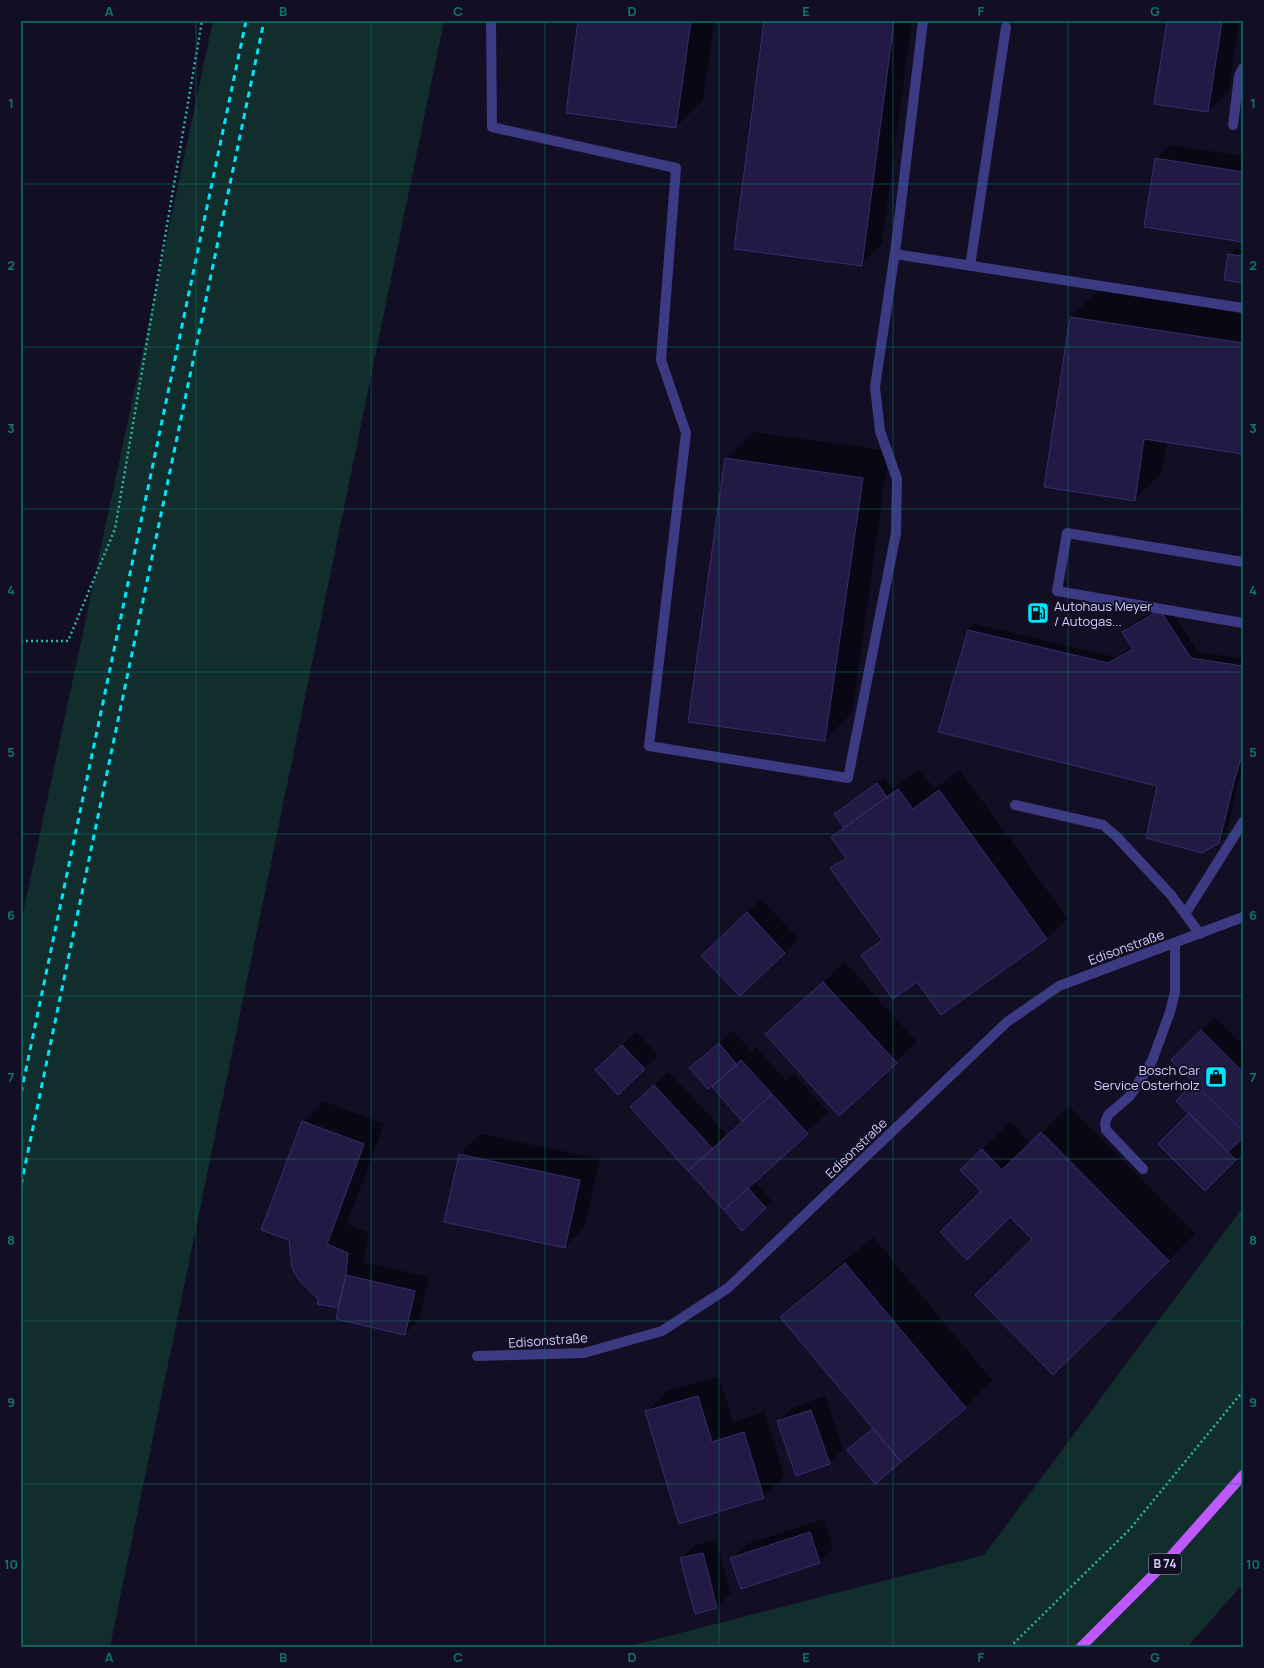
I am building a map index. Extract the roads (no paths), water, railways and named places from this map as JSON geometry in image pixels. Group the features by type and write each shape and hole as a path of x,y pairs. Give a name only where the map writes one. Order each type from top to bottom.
{"main road":[{"name":"B 74","path":"1081,1647 1164,1564 1243,1475"}],"street":[{"path":"492,21 492,126 676,168 661,360 686,432 649,746 848,778 896,533 897,479 880,431 875,387 895,254 923,21"},
{"path":"970,266 1006,27"},
{"path":"1233,125 1239,76 1243,68"},
{"path":"895,254 1243,308"},
{"path":"1243,562 1067,533 1057,591 1243,623"},
{"path":"1015,805 1103,825 1116,836 1158,881 1200,934"},
{"path":"1185,914 1243,822"},
{"name":"Edisonstraße","path":"477,1356 584,1353 662,1330 728,1288 1007,1022 1059,986 1243,917"},
{"path":"1143,1169 1106,1130 1105,1123 1108,1115 1130,1096 1152,1061 1170,1012 1175,992 1175,943"}],"railway":[{"path":"21,1093 246,21"},
{"path":"21,1185 264,21"}],"place":[{"name":"Autohaus Meyer / Autogas...","path":"1038,613"},
{"name":"Bosch Car Service Osterholz","path":"1216,1077"}]}
